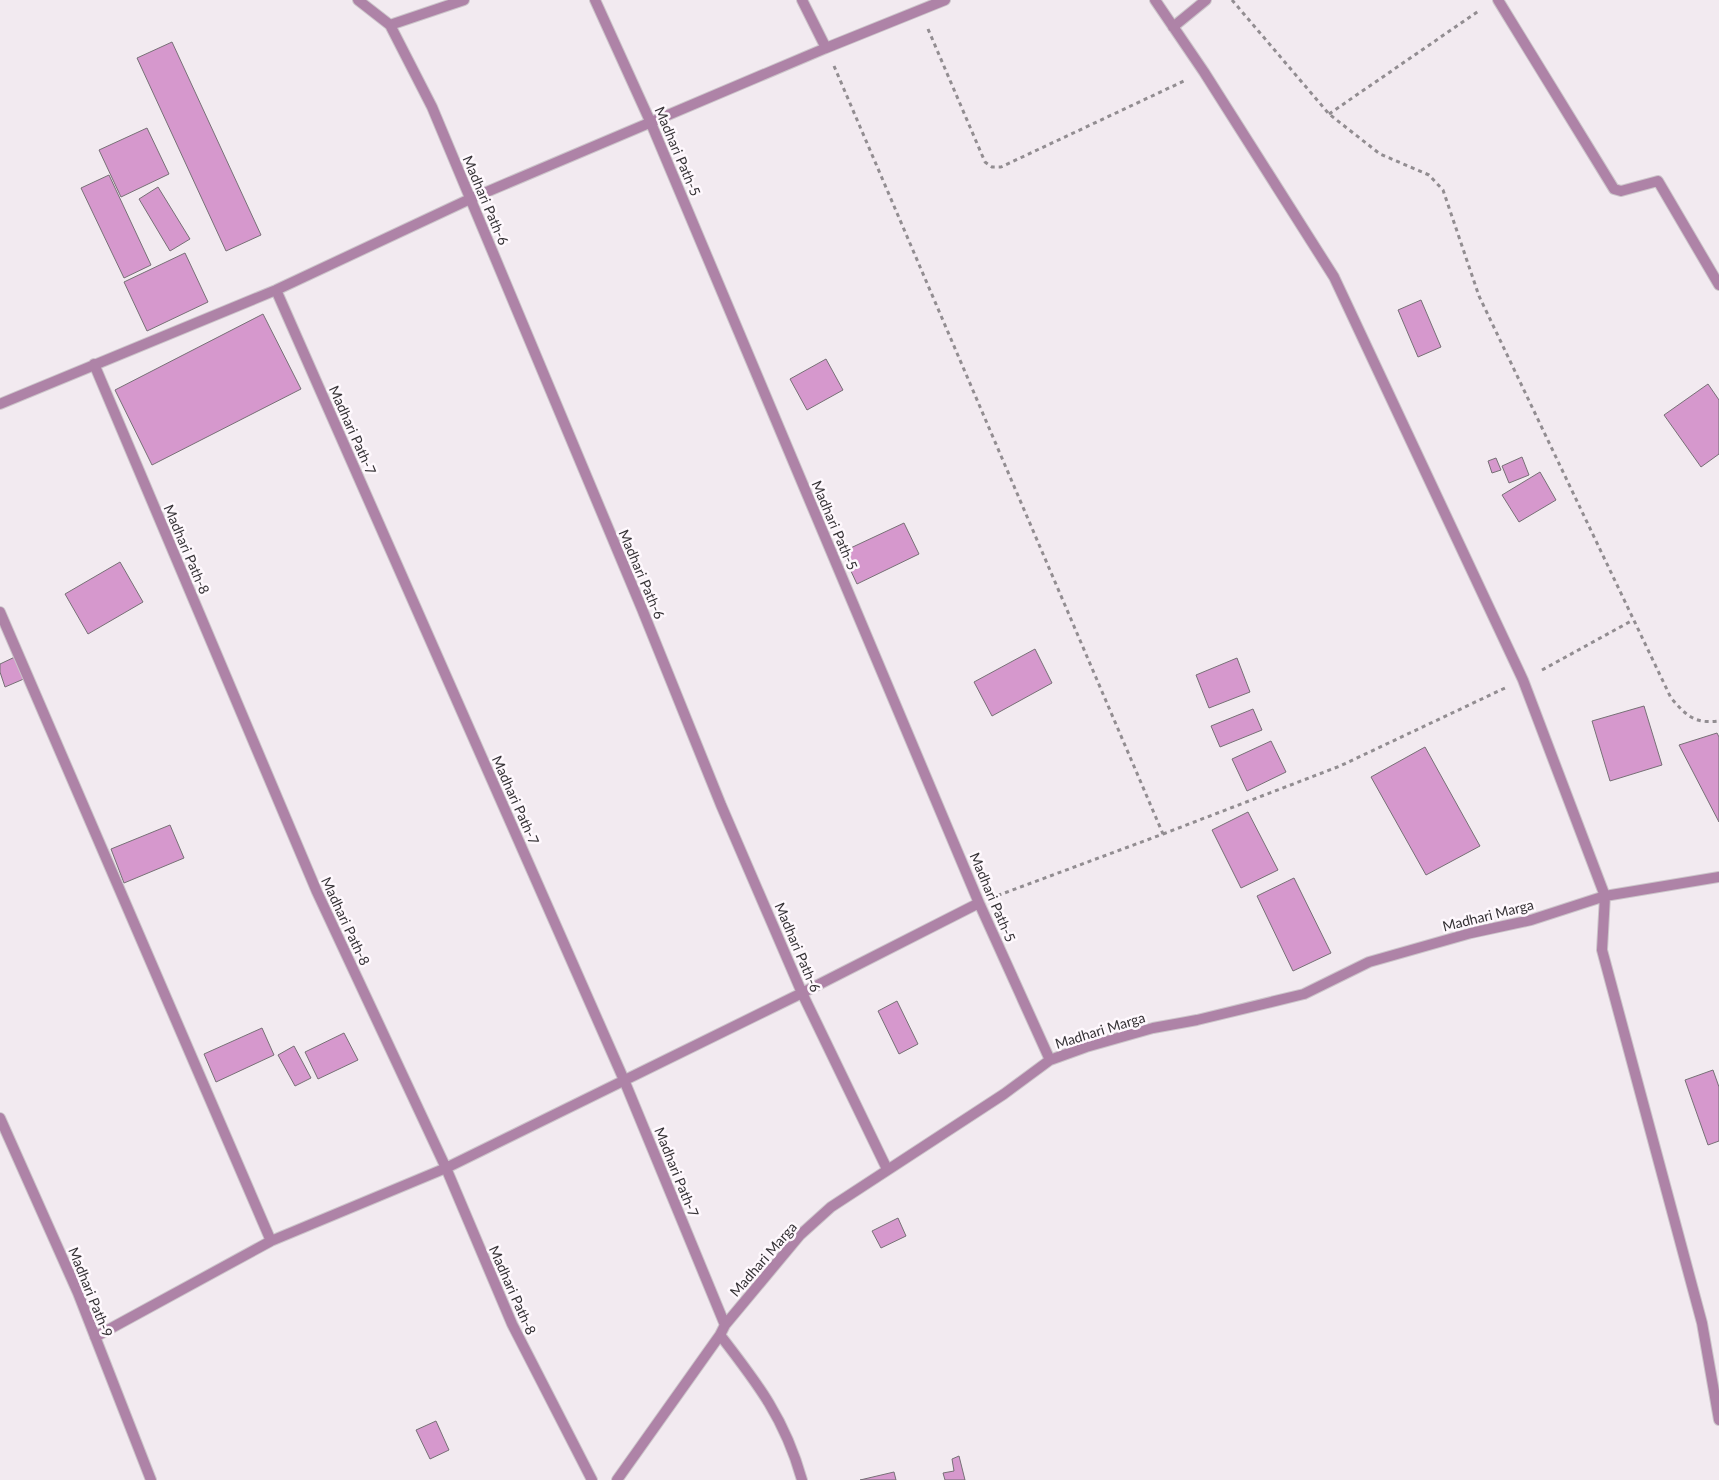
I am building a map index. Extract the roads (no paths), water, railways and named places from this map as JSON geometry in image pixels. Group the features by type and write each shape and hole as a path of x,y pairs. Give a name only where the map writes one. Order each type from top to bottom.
{"street":[{"name":"Madhari Path-6","path":"358,0 390,25 432,107 642,609 721,805 802,993 887,1169"},
{"path":"390,25 464,0"},
{"name":"Madhari Path-5","path":"595,0 650,122 980,903 1050,1060"},
{"path":"802,0 826,48"},
{"path":"0,404 276,290 470,199 650,122 945,0"},
{"path":"1155,0 1204,72 1334,277 1523,680 1605,896 1602,950 1702,1323 1719,1420"},
{"path":"1173,27 1206,0"},
{"path":"1498,0 1617,192 1658,181 1719,284"},
{"name":"Madhari Path-7","path":"276,290 624,1080 723,1330 782,1424 802,1480"},
{"name":"Madhari Path-8","path":"94,364 317,892 446,1168 512,1324 592,1480"},
{"path":"0,612 271,1241"},
{"name":"Madhari Marga","path":"617,1480 723,1330 800,1235 831,1208 887,1169 1004,1094 1050,1060 1086,1046 1154,1028 1197,1020 1304,994 1369,962 1471,932 1531,920 1605,896 1719,877"},
{"path":"95,1338 271,1241 446,1168 980,903"},
{"name":"Madhari Path-9","path":"0,1118 78,1293 151,1480"}]}
